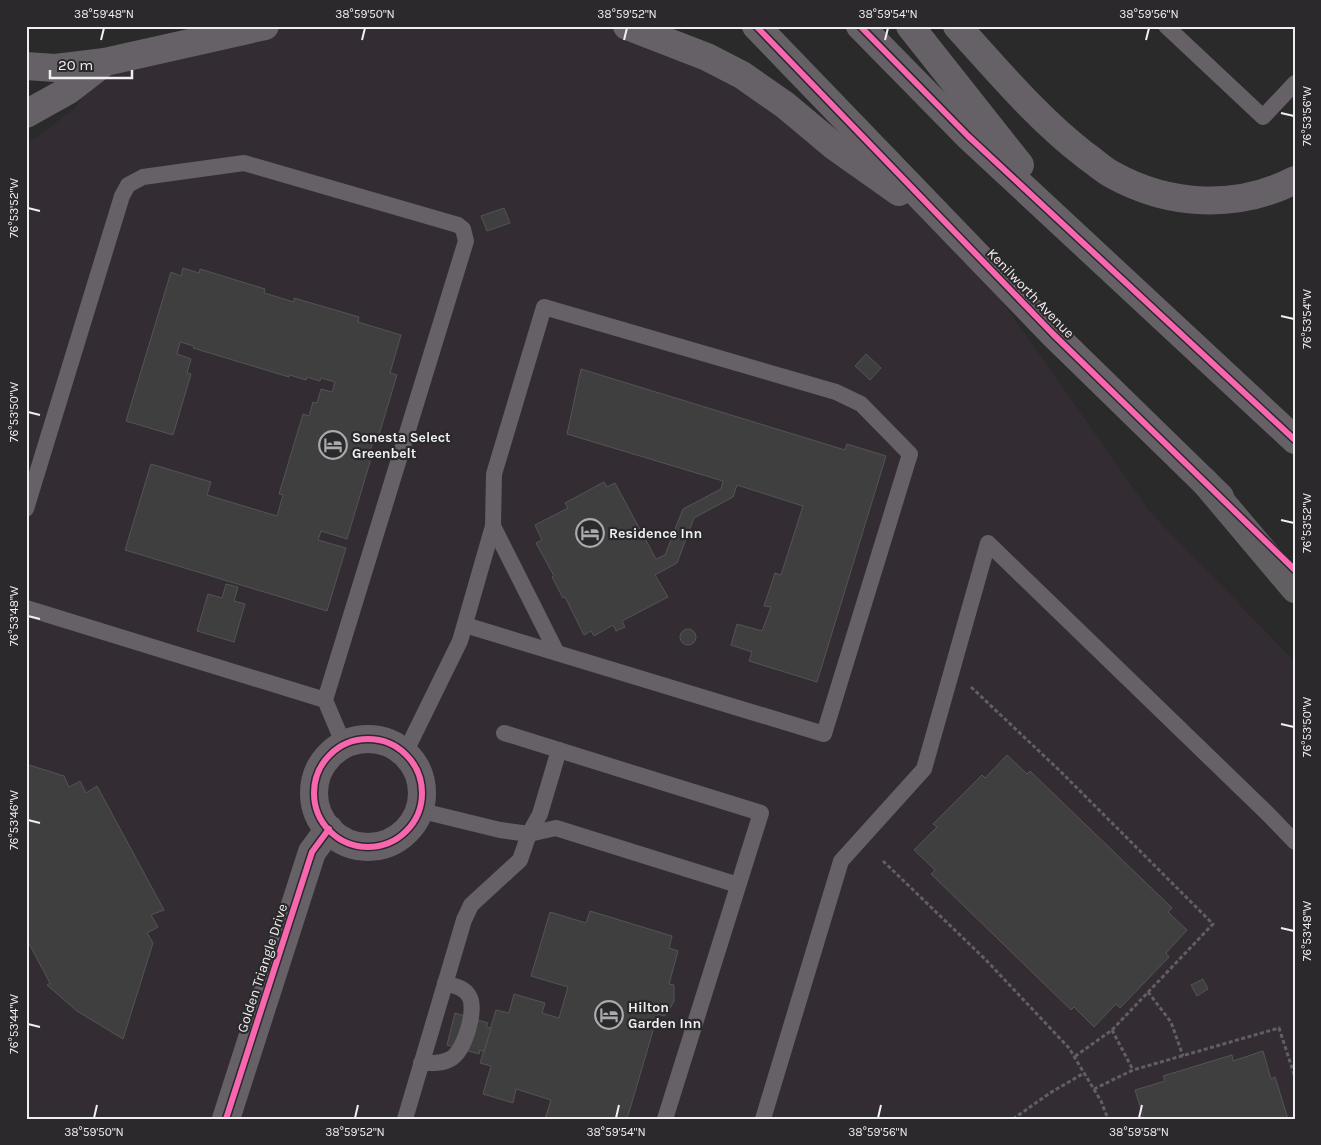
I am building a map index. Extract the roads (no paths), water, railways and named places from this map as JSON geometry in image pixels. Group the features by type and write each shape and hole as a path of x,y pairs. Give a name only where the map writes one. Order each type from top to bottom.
{"highway":[{"path":"1204,481 1295,589"}],"main road":[{"path":"26,66 55,68 105,62 266,26"},
{"path":"627,26 707,57 742,75 785,105 834,146 950,227"},
{"name":"Kenilworth Avenue","path":"756,26 1053,334 1295,570"},
{"path":"860,26 968,136 1295,440"},
{"path":"910,26 1085,246"},
{"path":"957,26 1036,112 1071,144 1111,174 1137,186 1181,199 1231,201 1251,197 1295,180"},
{"path":"26,114 69,90 105,62"},
{"path":"359,739 381,740 396,746 405,753 415,765 422,785 420,806 410,827 396,839 380,845 366,847 355,845 335,835 322,821 315,801 316,780 321,766 330,754 344,745 359,739"},
{"name":"Golden Triangle Drive","path":"226,1119 312,852 330,829"}],"lane":[{"path":"1166,26 1262,117 1295,83"},
{"path":"26,509 122,196 128,185 143,177 244,163 458,225 463,229 466,241 325,700 344,745"},
{"path":"405,753 460,641 465,625 493,526 494,474 544,307 836,392 861,404 910,454 824,734 465,625"},
{"path":"493,526 557,653"},
{"path":"762,1119 841,861 924,769 988,543 1295,842"},
{"path":"26,608 325,700"},
{"path":"504,733 761,813 666,1119"},
{"path":"405,1119 464,920 471,905 520,860 529,834 540,814 558,750"},
{"path":"418,810 500,830 529,834 556,828 738,885"},
{"path":"421,1063 437,1063 454,1057 460,1049 472,1018 469,996 463,989 445,982"}],"place":[{"name":"Sonesta Select Greenbelt","path":"333,445"},
{"name":"Residence Inn","path":"590,533"},
{"name":"Hilton Garden Inn","path":"609,1015"}]}
